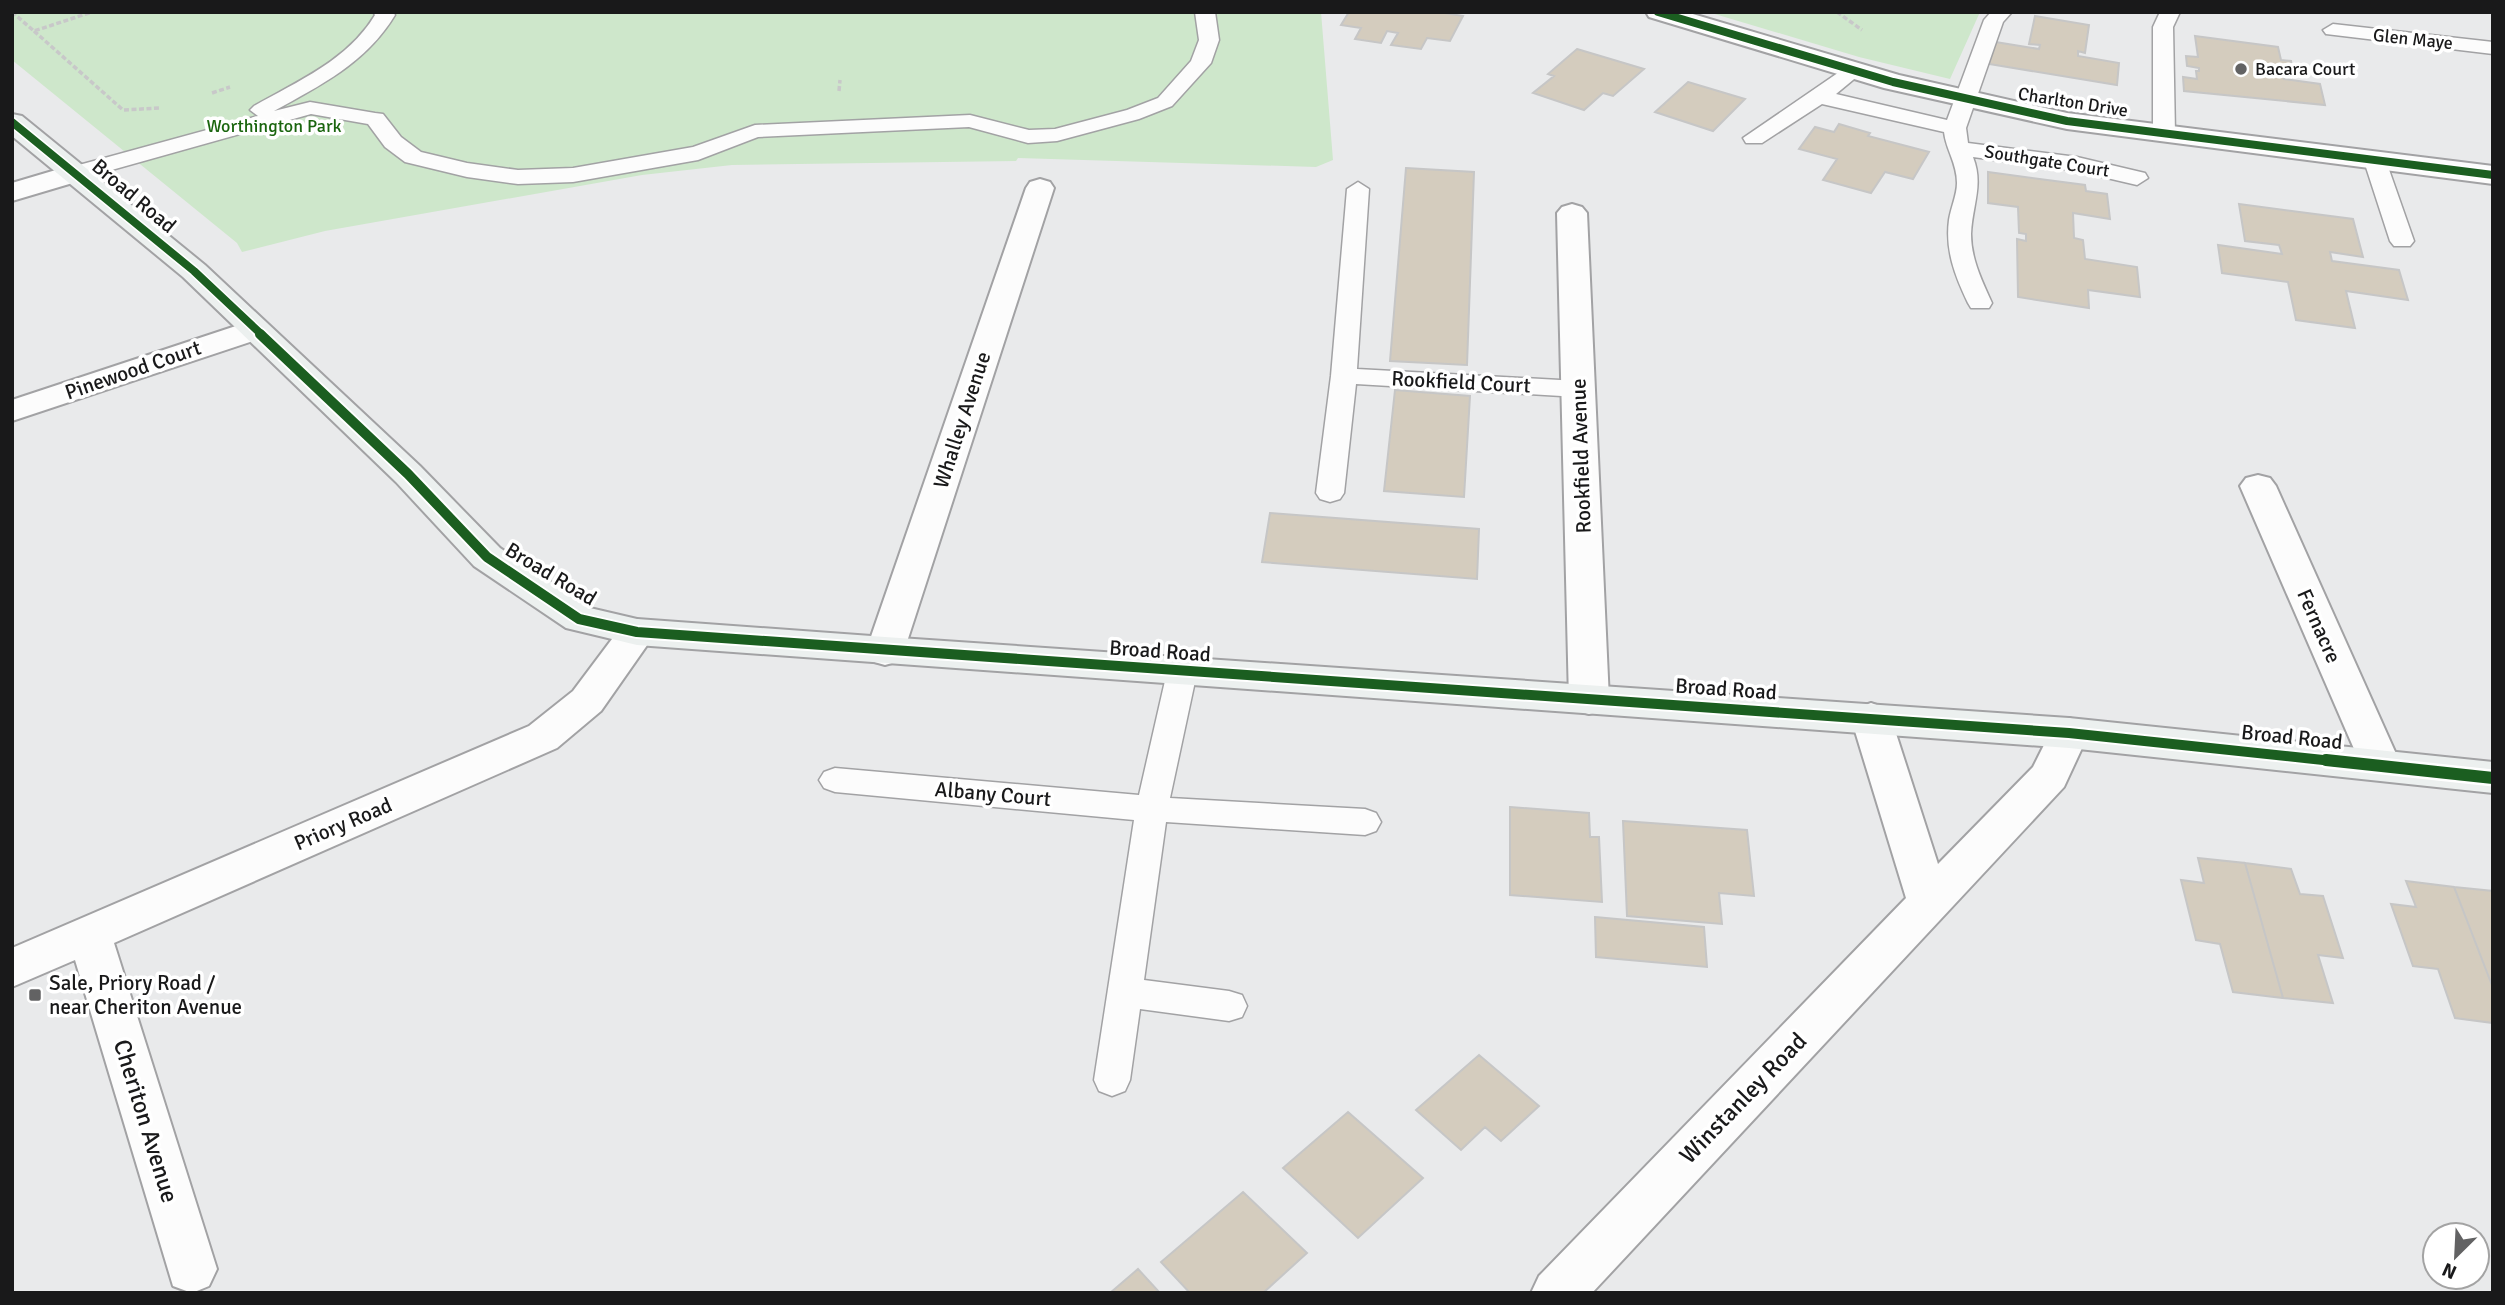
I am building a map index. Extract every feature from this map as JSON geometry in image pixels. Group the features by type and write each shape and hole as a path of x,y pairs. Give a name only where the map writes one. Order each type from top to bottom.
{"street":[{"name":"Charlton Drive","path":"1658,12 1968,101 2067,121 2493,175"},
{"name":"Broad Road","path":"12,122 194,271 408,474 487,557 579,619 637,632 885,651 2069,733 2493,778"},
{"path":"12,192 76,173"},
{"name":"Whalley Avenue","path":"885,651 1040,188"},
{"name":"Rookfield Avenue","path":"1572,213 1589,700"},
{"name":"Pinewood Court","path":"12,411 254,330"},
{"name":"Fernacre","path":"2258,486 2381,765"},
{"name":"Priory Road","path":"12,968 543,737 587,701 637,632"},
{"path":"1871,718 1929,904"},
{"name":"Winstanley Road","path":"1564,1291 2049,776 2069,733"},
{"name":"Cheriton Avenue","path":"89,933 191,1269"}],"lane":[{"path":"207,136 266,107 364,47 378,31 385,15 383,12"},
{"path":"76,173 310,108 375,120 393,142 413,158 467,170 518,177 573,175 698,153 755,131 970,121 1028,137 1057,135 1132,115 1165,102 1201,63 1209,40 1205,12"},
{"path":"1956,138 1987,39 1994,20 2002,12"},
{"path":"2164,134 2163,27 2171,12"},
{"name":"Glen Maye","path":"2333,30 2493,48"},
{"path":"1754,138 1819,97 1855,70"},
{"name":"Southgate Court","path":"1819,97 1956,138 2137,178"},
{"name":"Southgate Court","path":"1956,138 1969,180 1961,220 1963,266 1980,303"},
{"path":"2375,161 2402,240"},
{"path":"1330,494 1344,376 1358,189"},
{"name":"Rookfield Court","path":"1344,376 1578,389"},
{"path":"1112,1080 1152,809 1182,672"},
{"name":"Albany Court","path":"835,780 1152,809 1365,822"},
{"path":"1127,992 1229,1006"}],"path":[{"path":"12,12 123,110 162,108"},
{"path":"34,31 92,12"},
{"path":"212,93 236,84"}],"green space":[{"name":"Worthington Park","path":"12,12 1321,12 1333,160 1316,167 1018,158 1016,161 732,165 642,175 325,231 242,252 237,243 12,60"},
{"path":"1708,12 1980,12 1950,79 1859,57"}],"building":[{"path":"1349,12 1439,12 1463,16 1450,41 1427,38 1421,49 1391,45 1398,33 1387,31 1381,43 1355,39 1361,28 1341,25"},
{"path":"2035,16 2089,25 2085,53 2078,51 2078,56 2119,63 2117,85 1989,64 1995,42 2039,49 2040,45 2029,44"},
{"name":"Bacara Court","path":"2195,36 2278,47 2281,60 2291,61 2292,68 2282,67 2284,79 2320,84 2325,105 2184,91 2183,77 2197,79 2196,71 2199,71 2199,68 2187,66 2186,56 2198,57"},
{"path":"1577,49 1644,69 1613,96 1603,93 1584,110 1533,93 1554,76 1548,74"},
{"path":"1688,82 1745,99 1713,131 1655,112"},
{"path":"1839,124 1870,133 1868,136 1929,152 1913,179 1885,172 1871,193 1823,180 1837,159 1799,149 1815,127 1834,132"},
{"path":"1406,168 1474,172 1467,365 1390,361"},
{"path":"1988,172 2085,185 2086,191 2107,194 2110,219 2073,213 2074,238 2083,240 2085,259 2137,267 2140,297 2088,290 2089,308 2018,297 2017,239 2026,241 2026,234 2019,233 2018,207 1988,203"},
{"path":"2239,204 2353,219 2363,257 2330,252 2332,261 2399,270 2408,300 2346,291 2355,328 2296,320 2288,282 2222,273 2218,245 2282,254 2279,245 2245,241"},
{"path":"1395,390 1470,396 1464,497 1384,491"},
{"path":"1270,513 1479,529 1477,579 1262,562"},
{"path":"1510,807 1589,813 1590,837 1599,837 1602,902 1510,895"},
{"path":"1623,821 1747,830 1754,896 1719,893 1722,924 1627,916"},
{"path":"2198,858 2245,863 2283,998 2233,992 2220,944 2196,940 2181,880 2204,883"},
{"path":"2245,863 2291,869 2300,894 2323,896 2343,958 2318,955 2333,1003 2283,998"},
{"path":"2406,881 2454,887 2493,988 2493,1023 2455,1018 2438,969 2413,966 2391,904 2416,907"},
{"path":"2454,887 2493,891 2493,988"},
{"path":"1595,917 1704,927 1707,967 1596,957"},
{"path":"1479,1055 1539,1106 1501,1141 1485,1127 1461,1150 1416,1110"},
{"path":"1348,1112 1423,1178 1358,1238 1283,1168"},
{"path":"1243,1192 1307,1253 1263,1293 1190,1293 1161,1262"},
{"path":"1138,1269 1160,1293 1110,1293"}],"cycle path":[{"path":"1658,12 1893,82 2067,121 2493,175"},
{"path":"12,122 194,271 408,474 487,557 579,619 637,632 885,651 2069,733 2493,778"}],"place":[{"name":"Bacara Court","path":"2241,69"},
{"name":"Sale, Priory Road / near Cheriton Avenue","path":"35,995"}]}
